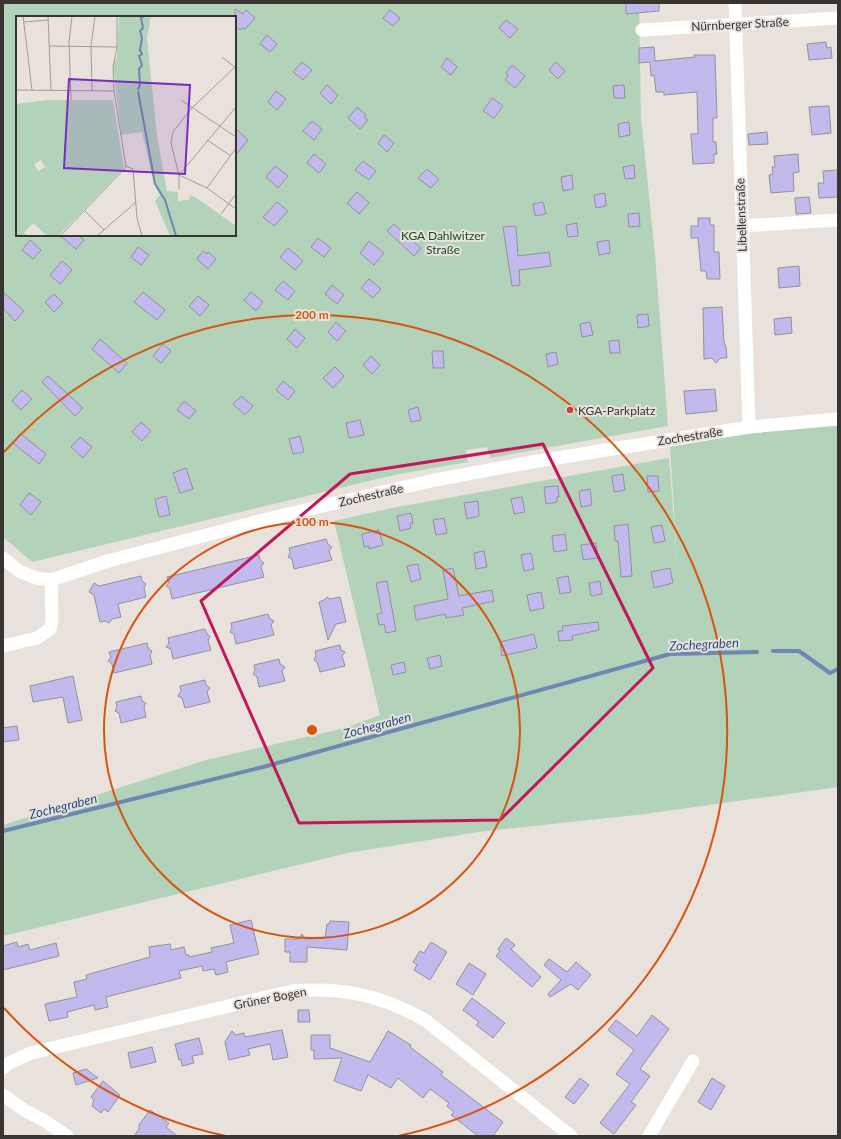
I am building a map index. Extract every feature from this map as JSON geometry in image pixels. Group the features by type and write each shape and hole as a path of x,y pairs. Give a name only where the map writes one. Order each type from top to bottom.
{"street":[{"name":"Libellenstraße","path":"735,3 749,426"},
{"name":"Nürnberger Straße","path":"642,30 838,18"},
{"path":"742,226 838,220"},
{"name":"Zochestraße","path":"51,580 108,561 379,492 532,462 749,426 838,419"},
{"path":"3,558 20,571 36,578 51,580 52,620 50,629 37,638 3,646"},
{"name":"Grüner Bogen","path":"3,1068 7,1064 31,1054 292,991 326,989 343,991 379,999 407,1010 425,1020 571,1136"},
{"path":"649,1136 693,1061"},
{"path":"3,1095 24,1110 45,1121 67,1136"}],"highlighted area":[{"path":"543,444 653,668 500,820 299,823 201,601 350,474"}],"green space":[{"name":"KGA Dahlwitzer Straße","path":"3,3 639,3 641,117 655,255 668,426 490,458 487,447 466,450 468,462 394,475 32,562 3,537"},
{"path":"838,425 838,787 645,814 478,832 348,853 3,936 3,825 206,760 345,728 380,715 334,521 392,508 669,458 678,573 670,447 745,434"}],"building":[{"path":"626,3 659,3 659,11 626,14"},
{"path":"235,9 243,14 246,10 255,18 245,29 242,28 240,30 236,26"},
{"path":"390,10 400,18 393,26 383,18"},
{"path":"506,20 518,29 510,38 499,28"},
{"path":"267,35 277,44 270,52 260,44"},
{"path":"826,42 827,48 831,47 832,58 809,60 807,44"},
{"path":"654,47 655,61 695,57 694,55 715,55 717,118 713,118 713,142 716,142 717,154 714,154 714,163 693,164 691,134 698,134 697,92 664,95 664,92 656,92 654,75 651,76 650,62 639,63 639,48"},
{"path":"447,58 457,67 451,75 441,67"},
{"path":"302,62 312,70 303,80 293,72"},
{"path":"556,62 565,71 558,79 549,70"},
{"path":"512,65 525,76 515,88 505,80 508,76 506,73"},
{"path":"327,85 338,95 331,104 320,93"},
{"path":"624,85 625,98 614,98 613,86"},
{"path":"276,91 286,99 277,110 268,102"},
{"path":"492,98 503,106 494,118 483,111"},
{"path":"829,106 831,133 812,135 809,107"},
{"path":"357,107 366,115 364,117 368,120 360,129 348,118"},
{"path":"312,121 322,129 314,140 303,131"},
{"path":"629,122 630,135 619,137 618,124"},
{"path":"236,129 248,140 236,155"},
{"path":"767,132 768,144 749,145 748,134"},
{"path":"384,135 394,143 387,152 378,143"},
{"path":"314,154 326,164 319,173 307,163"},
{"path":"798,154 799,172 793,173 794,191 771,193 769,175 773,174 772,167 775,167 774,156"},
{"path":"363,161 376,171 369,180 355,170"},
{"path":"634,165 635,178 625,179 623,167"},
{"path":"275,166 288,176 278,188 266,177"},
{"path":"427,169 439,179 431,188 418,178"},
{"path":"838,170 838,197 819,198 818,183 824,183 823,171"},
{"path":"572,175 573,189 563,191 561,177"},
{"path":"357,192 369,203 359,214 347,203"},
{"path":"605,193 606,206 596,208 594,195"},
{"path":"809,197 811,213 796,214 795,198"},
{"path":"277,202 288,211 274,226 263,217"},
{"path":"543,202 546,214 535,216 533,204"},
{"path":"639,213 640,226 629,227 628,214"},
{"path":"698,218 710,218 710,225 714,225 714,252 719,252 720,279 707,279 706,271 701,271 698,238 691,238 691,226 698,226"},
{"path":"577,223 578,236 568,237 566,225"},
{"path":"394,224 421,248 414,256 387,231"},
{"path":"516,226 518,256 549,252 551,266 519,270 520,285 512,286 503,227"},
{"path":"60,236 79,236 84,240 76,249"},
{"path":"318,238 331,248 324,257 311,247"},
{"path":"30,240 41,250 33,259 22,250"},
{"path":"609,240 610,253 599,255 597,242"},
{"path":"369,241 384,253 374,265 360,253"},
{"path":"138,247 149,255 141,265 131,257"},
{"path":"288,248 303,261 295,270 280,257"},
{"path":"203,251 207,254 208,252 216,259 208,269 197,259"},
{"path":"62,261 72,270 60,284 50,275"},
{"path":"799,266 800,286 779,288 778,268"},
{"path":"369,279 381,289 373,298 361,288"},
{"path":"283,281 295,291 288,300 275,290"},
{"path":"332,285 344,295 337,304 325,294"},
{"path":"3,292 24,311 15,321 3,308"},
{"path":"143,292 165,310 157,320 134,302"},
{"path":"251,292 263,302 256,311 244,300"},
{"path":"54,294 63,303 54,312 45,302"},
{"path":"198,296 209,305 200,316 189,306"},
{"path":"722,307 724,342 727,358 721,358 716,363 712,358 704,359 703,308"},
{"path":"648,314 649,326 638,328 637,315"},
{"path":"791,317 792,333 775,335 774,319"},
{"path":"336,322 346,331 337,341 328,332"},
{"path":"590,322 593,335 582,337 580,324"},
{"path":"295,329 305,338 297,348 287,339"},
{"path":"100,339 127,363 119,373 92,349"},
{"path":"619,340 620,353 610,353 609,341"},
{"path":"163,344 171,351 161,363 153,356"},
{"path":"432,351 443,351 444,368 433,368"},
{"path":"556,352 558,364 548,367 546,354"},
{"path":"371,356 380,365 372,374 363,365"},
{"path":"335,367 344,376 333,388 323,378"},
{"path":"48,376 83,408 75,416 42,382"},
{"path":"283,381 295,391 288,400 276,390"},
{"path":"715,389 717,411 686,414 684,391"},
{"path":"22,390 32,399 21,410 12,401"},
{"path":"241,396 253,406 245,415 233,404"},
{"path":"184,401 196,411 189,419 177,410"},
{"path":"418,407 421,420 411,422 408,410"},
{"path":"360,420 364,435 349,438 346,423"},
{"path":"141,422 151,431 142,441 132,432"},
{"path":"21,434 46,454 39,464 13,443"},
{"path":"300,436 304,452 293,454 289,439"},
{"path":"80,437 92,447 83,458 71,447"},
{"path":"186,468 193,489 180,493 173,473"},
{"path":"623,474 625,490 614,492 612,476"},
{"path":"647,476 658,476 659,491 648,492"},
{"path":"558,486 559,497 557,497 557,502 546,504 544,487"},
{"path":"590,489 592,505 581,507 579,491"},
{"path":"29,493 41,502 31,515 20,505"},
{"path":"166,496 170,515 159,517 155,499"},
{"path":"522,497 525,512 514,514 511,499"},
{"path":"478,501 479,516 467,519 464,503"},
{"path":"411,513 413,523 410,524 411,528 400,531 397,516"},
{"path":"444,518 447,533 436,535 433,520"},
{"path":"628,524 632,576 621,577 618,541 615,541 614,526"},
{"path":"662,525 665,541 654,543 651,527"},
{"path":"379,530 383,545 369,549 369,546 364,547 362,534"},
{"path":"565,534 567,550 554,552 552,536"},
{"path":"326,539 328,544 332,547 329,551 332,560 294,569 292,559 288,557 290,553 289,548"},
{"path":"596,543 598,558 583,560 581,545"},
{"path":"484,551 487,567 476,569 474,553"},
{"path":"531,553 534,569 524,571 521,555"},
{"path":"259,555 260,560 264,563 261,567 264,577 172,599 170,589 166,586 169,582 167,577"},
{"path":"418,564 421,579 411,582 407,566"},
{"path":"453,568 459,596 492,590 494,601 462,608 464,615 446,618 445,614 416,620 414,606 448,599 443,570"},
{"path":"670,568 673,583 654,588 651,572"},
{"path":"141,576 142,581 146,584 144,588 146,597 118,604 121,617 112,619 109,623 105,621 100,622 94,595 89,592 94,583 99,586"},
{"path":"568,576 571,592 560,594 557,578"},
{"path":"387,581 396,631 386,633 384,624 379,625 377,614 382,613 376,583"},
{"path":"600,581 602,594 591,596 589,583"},
{"path":"541,592 544,608 530,611 527,595"},
{"path":"327,597 330,599 340,597 346,622 336,624 328,640 319,602"},
{"path":"268,614 270,619 274,621 271,625 274,635 236,644 234,634 230,632 232,628 231,623"},
{"path":"598,622 599,630 572,636 573,640 559,641 558,631 563,631 562,626"},
{"path":"205,629 207,634 210,636 208,641 211,650 173,659 171,649 166,647 169,643 168,638"},
{"path":"534,634 537,648 502,656 500,642"},
{"path":"147,643 148,648 152,651 150,655 152,664 114,673 112,664 108,661 111,657 109,652"},
{"path":"340,645 341,650 345,652 342,656 345,666 320,672 317,662 314,660 316,656 315,651"},
{"path":"440,655 442,666 430,669 427,658"},
{"path":"279,659 280,664 285,667 282,671 285,681 259,687 257,677 253,674 255,670 254,665"},
{"path":"404,662 406,672 393,675 391,665"},
{"path":"73,676 82,720 68,723 63,697 33,702 30,686"},
{"path":"205,680 206,685 210,688 207,692 210,702 185,708 182,698 178,696 181,691 180,686"},
{"path":"141,696 142,701 146,703 144,707 146,717 121,723 119,713 115,711 117,707 116,702"},
{"path":"17,726 19,740 3,742 3,728"},
{"path":"251,920 259,954 226,962 228,972 216,975 214,969 203,971 202,966 179,971 181,978 106,997 108,1007 95,1010 94,1005 67,1012 68,1017 49,1021 45,1004 77,997 74,982 87,979 86,975 150,957 149,947 170,944 171,950 184,947 186,955 189,955 189,957 212,952 211,948 234,943 230,925"},
{"path":"330,921 349,922 347,950 307,947 307,962 290,962 290,952 285,952 285,939 298,939 302,934 305,939 325,938 327,924 329,924"},
{"path":"506,938 515,945 511,949 541,977 532,987 496,956 500,951 498,949"},
{"path":"17,942 18,947 28,944 30,950 56,943 59,956 3,970 3,946"},
{"path":"431,942 447,952 430,980 414,970 417,965 413,962 420,951 424,953"},
{"path":"549,959 567,972 576,962 591,975 578,990 571,984 550,997 548,994 561,980 544,965"},
{"path":"469,963 486,974 473,995 456,984"},
{"path":"472,998 505,1023 493,1038 476,1025 479,1022 463,1010"},
{"path":"298,1010 309,1010 310,1022 298,1022"},
{"path":"652,1015 669,1029 640,1069 650,1076 631,1102 636,1105 614,1134 600,1123 630,1084 616,1074 634,1050 608,1030 616,1020 637,1036"},
{"path":"282,1030 288,1057 273,1060 270,1044 248,1049 250,1055 229,1060 225,1042 232,1031 236,1035 244,1033 245,1037"},
{"path":"388,1031 411,1045 410,1047 443,1072 441,1075 503,1122 493,1136 478,1136 451,1115 454,1112 447,1106 449,1103 430,1089 423,1098 398,1078 391,1088 368,1075 361,1091 334,1081 342,1058 314,1059 314,1050 311,1050 311,1035 330,1035 330,1048 370,1062"},
{"path":"199,1038 203,1054 192,1056 194,1063 182,1066 175,1044"},
{"path":"152,1047 156,1062 131,1068 128,1053"},
{"path":"86,1069 98,1078 76,1085 73,1073"},
{"path":"580,1078 589,1085 574,1104 565,1097"},
{"path":"712,1078 725,1086 711,1110 698,1102"},
{"path":"103,1081 120,1095 108,1112 104,1109 101,1113 92,1106 94,1100 91,1097"},
{"path":"150,1110 169,1123 166,1127 177,1136 134,1136 139,1129 139,1125"}],"waterway":[{"name":"Zochegraben","path":"773,651 799,651 830,673 838,669"},
{"name":"Zochegraben","path":"3,831 263,767 670,654 757,652"}],"place":[{"name":"KGA-Parkplatz","path":"570,410"}]}
